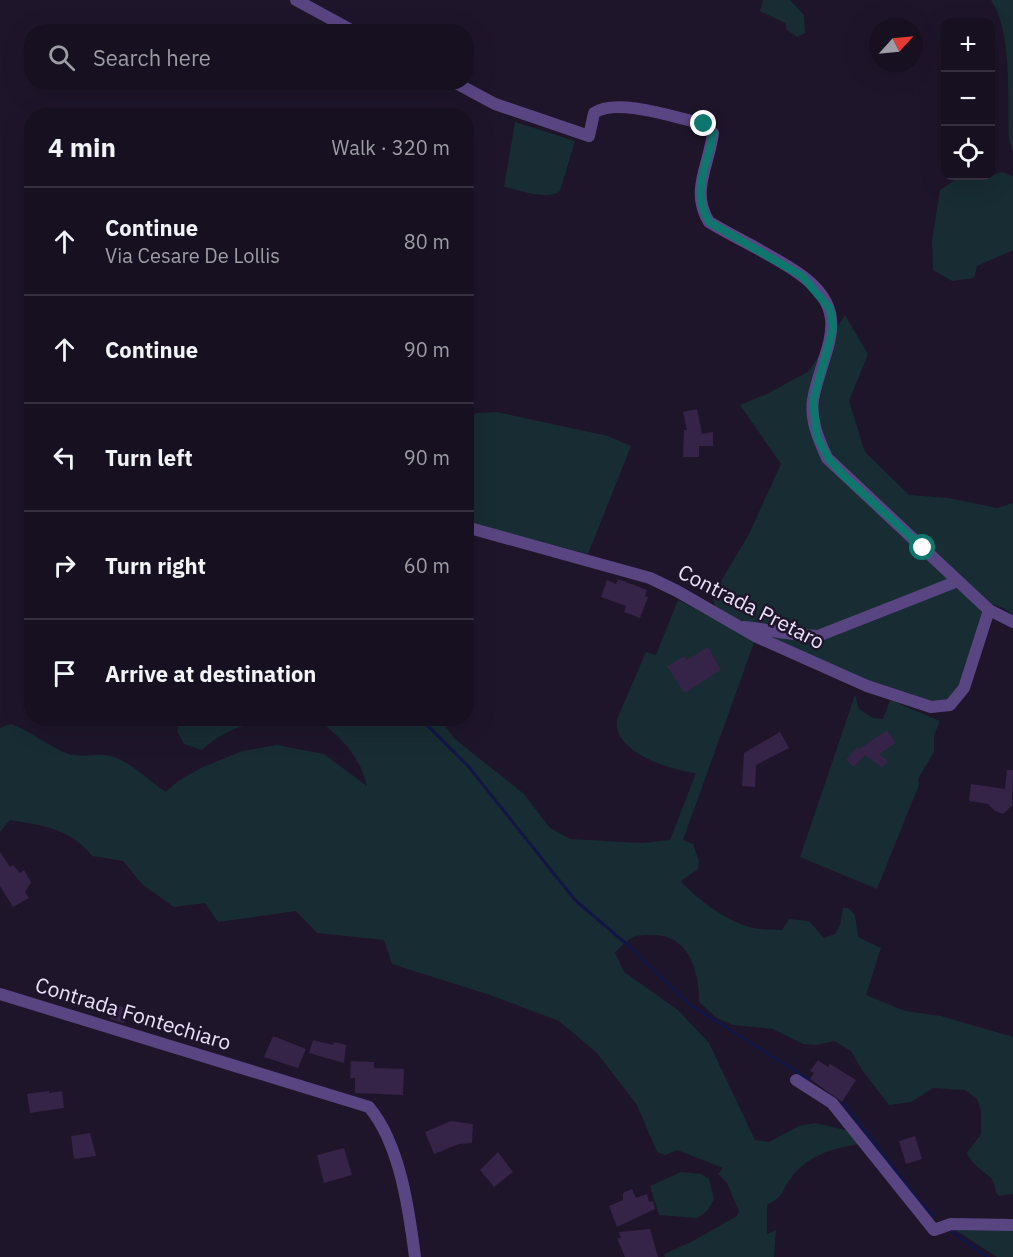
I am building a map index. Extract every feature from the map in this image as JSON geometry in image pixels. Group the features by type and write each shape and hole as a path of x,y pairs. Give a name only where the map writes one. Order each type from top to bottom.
{"street":[{"path":"296,0 341,24"},
{"path":"469,90 495,104 589,136 594,113 600,108 616,105 704,124 713,133 698,196 701,209 709,222 802,276 830,309 833,328 813,401 817,437 828,458 989,610 1013,622"},
{"name":"Contrada Pretaro","path":"474,529 650,578 740,627 867,686 940,708 950,705 964,688 989,610"},
{"path":"740,627 774,630 798,636 818,636 958,581"},
{"name":"Contrada Fontechiaro","path":"0,994 369,1107 381,1121 389,1141 408,1209 415,1257"},
{"path":"796,1080 832,1103 909,1202 934,1230 951,1224 1013,1225"}],"shaded area":[{"path":"763,0 790,0 804,15 805,33 797,37 787,30 785,23 760,11"},
{"path":"991,0 1013,0 1013,152 1009,139 1006,48 998,14"},
{"path":"515,122 575,141 560,191 540,195 504,187"},
{"path":"1002,172 1013,176 1013,250 977,266 974,278 952,281 933,270 932,240 940,190 955,180 995,180 995,174"},
{"path":"845,315 868,354 849,401 865,452 909,495 949,498 997,508 1013,503 1013,615 1004,608 973,599 983,609 957,692 941,701 924,700 902,694 850,674 757,632 760,628 723,614 714,603 713,595 749,534 781,464 740,405 769,393 809,371"},
{"path":"497,412 608,436 631,446 588,554 474,525 474,414"},
{"path":"678,600 755,640 683,840 693,844 699,861 698,869 681,881 695,896 714,909 733,921 756,929 782,930 789,919 809,921 824,938 835,934 840,925 843,908 848,908 855,915 858,937 881,948 866,995 905,1011 941,1016 1013,1037 1013,1194 999,1196 991,1178 975,1164 967,1153 981,1134 981,1111 977,1099 965,1090 933,1088 911,1102 889,1105 862,1070 851,1051 834,1041 817,1045 803,1044 773,1029 733,1025 717,1018 699,1002 694,967 683,947 675,940 664,936 637,936 615,952 624,972 678,1010 709,1043 755,1140 769,1142 799,1126 815,1123 846,1130 860,1144 831,1150 813,1158 798,1170 779,1196 767,1205 767,1234 776,1230 774,1257 665,1257 664,1254 691,1242 737,1216 739,1211 727,1183 718,1174 723,1168 677,1150 665,1155 657,1152 637,1105 597,1053 559,1021 490,995 392,964 384,940 317,933 296,911 218,922 205,903 174,907 143,885 123,861 92,856 75,839 56,830 10,820 0,832 0,728 11,724 69,754 106,755 118,759 133,767 166,792 178,781 201,768 242,751 277,745 324,754 367,786 360,765 354,756 326,726 445,726 455,739 524,794 550,828 570,839 643,843 670,840 696,773 658,763 633,750 618,731 617,719 646,652 656,655"},
{"path":"855,695 859,709 873,718 883,719 890,700 940,721 934,735 934,752 918,779 919,785 877,889 800,857"},
{"path":"178,726 245,726 219,737 202,750 184,744 177,731"},
{"path":"681,1172 701,1174 709,1179 714,1199 708,1210 698,1218 659,1215 650,1186"},
{"path":"1013,1222 1013,1257 997,1257 949,1226"}],"building":[{"path":"697,409 702,434 713,432 713,446 699,446 699,457 683,457 684,430 687,430 683,412"},
{"path":"618,579 647,590 645,596 648,597 640,618 624,612 626,606 601,597 607,580 616,584"},
{"path":"708,647 721,670 684,693 667,666 685,656 687,660"},
{"path":"887,730 896,743 879,754 888,761 882,768 865,755 854,767 846,760 857,747 859,749"},
{"path":"780,732 789,748 756,765 755,787 742,786 744,753"},
{"path":"1007,770 1013,770 1012,806 1003,814 995,811 988,804 969,801 971,784 1005,789"},
{"path":"0,852 10,867 13,865 20,873 24,870 31,882 25,892 29,898 13,907 0,886"},
{"path":"116,1005 129,1009 124,1023 110,1019"},
{"path":"273,1036 306,1049 298,1068 264,1057"},
{"path":"313,1040 333,1045 334,1042 346,1045 344,1063 309,1053"},
{"path":"818,1060 828,1067 830,1064 856,1080 842,1102 810,1079 814,1073 810,1071"},
{"path":"351,1061 374,1062 374,1068 404,1069 403,1095 355,1093 355,1078 350,1078"},
{"path":"49,1091 49,1093 62,1091 64,1108 30,1113 27,1094"},
{"path":"451,1121 473,1124 472,1143 459,1144 434,1154 425,1132"},
{"path":"90,1133 96,1156 74,1159 71,1136"},
{"path":"915,1136 922,1159 906,1164 899,1141"},
{"path":"344,1148 352,1175 324,1183 317,1155"},
{"path":"498,1152 513,1172 494,1187 480,1170"},
{"path":"632,1189 636,1198 647,1194 649,1202 653,1201 655,1209 617,1227 609,1206 623,1200 623,1193"},
{"path":"650,1229 658,1257 625,1257 617,1238 621,1238 619,1232"}],"waterway":[{"path":"428,726 468,766 575,900 630,947 689,1004 808,1079"},
{"path":"843,1102 920,1202 934,1216"},
{"path":"948,1229 988,1257"}],"route":[{"path":"704,124 713,133 698,196 701,209 709,222 802,276 818,292 830,309 833,328 813,401 817,437 828,458 844,476 923,548"}]}
